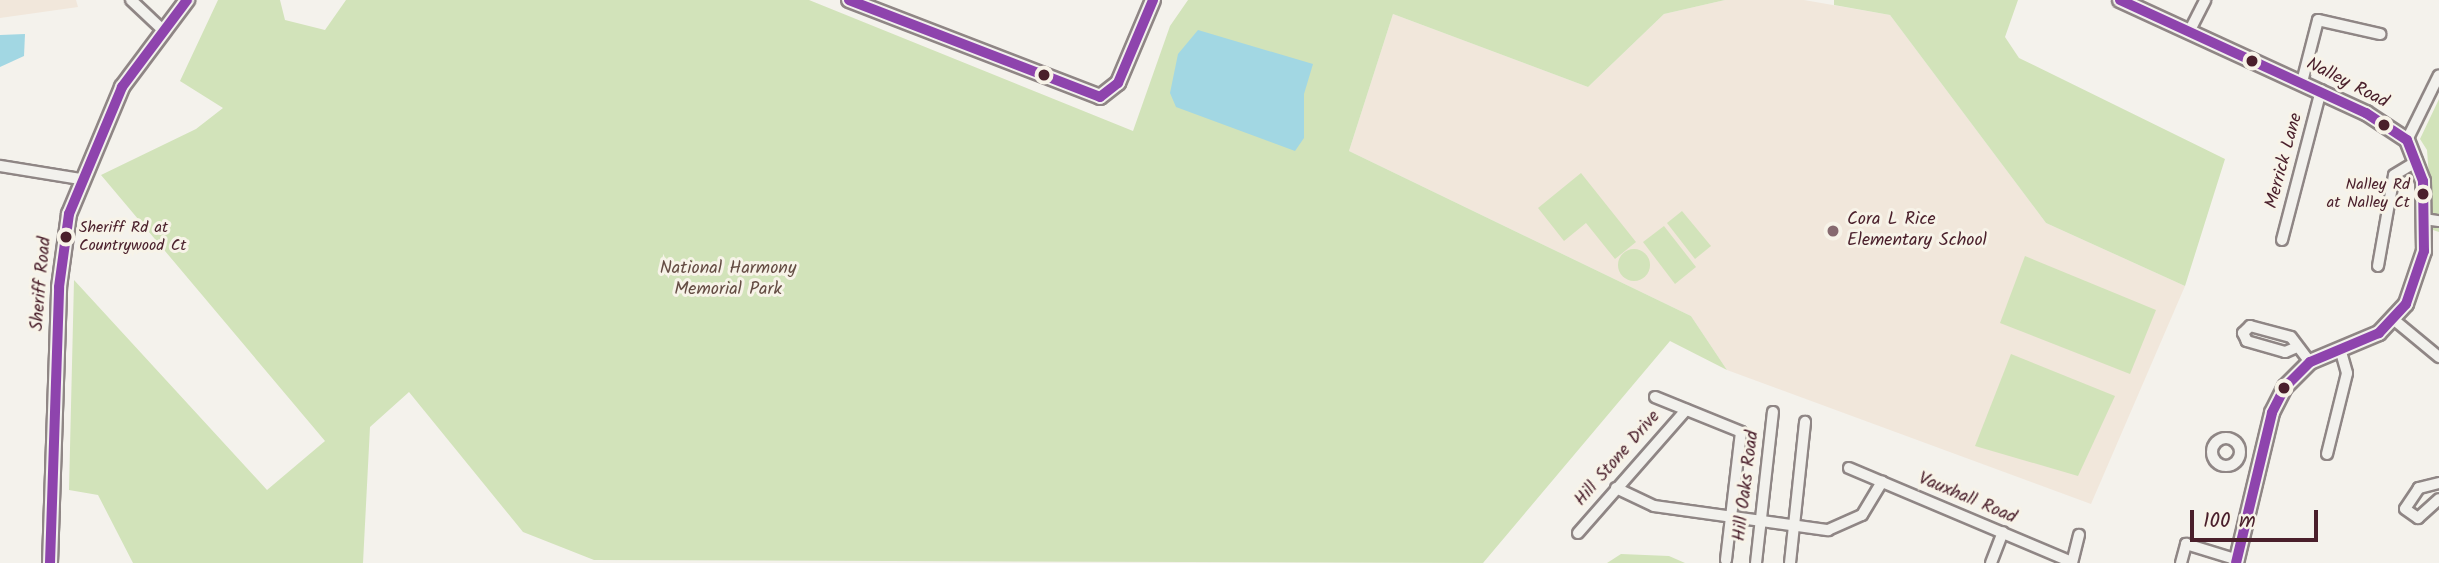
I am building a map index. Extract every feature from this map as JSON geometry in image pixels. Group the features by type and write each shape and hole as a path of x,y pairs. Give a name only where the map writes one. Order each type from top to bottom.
{"street":[{"path":"131,0 163,30"},
{"name":"Sheriff Road","path":"50,563 58,287 80,179 122,87 187,0"},
{"path":"849,0 1090,96 1104,96 1118,83 1153,0"},
{"path":"2189,32 2205,0"},
{"name":"Nalley Road","path":"2127,2 2321,90 2407,140"},
{"path":"2302,82 2318,20 2380,34"},
{"path":"2181,563 2186,544 2235,561 2262,449 2285,387 2310,362 2379,333 2393,319 2417,282 2432,220 2417,161 2407,140 2439,75"},
{"name":"Merrick Lane","path":"2282,240 2321,90"},
{"path":"2378,266 2394,174 2417,161"},
{"path":"0,166 80,179"},
{"path":"2393,319 2439,356"},
{"path":"2297,347 2310,362"},
{"path":"2327,454 2347,373 2340,349"},
{"path":"1655,397 1741,432 1726,560"},
{"name":"Hill Stone Drive","path":"1578,533 1686,410"},
{"name":"Hill Oaks Road","path":"1756,563 1773,412"},
{"path":"1790,563 1805,422"},
{"path":"2243,445 2262,449"},
{"name":"Vauxhall Road","path":"1849,468 2072,562"},
{"path":"1616,488 1643,503 1732,521 1828,530 1850,524 1882,482"},
{"path":"2439,482 2419,488 2405,509 2418,518 2439,499"},
{"path":"1991,563 2003,532"},
{"path":"2072,562 2079,535"}],"shaded area":[{"path":"0,0 76,0 78,7 0,18"},
{"path":"1725,0 1804,0 1890,15 2046,223 2185,286 2091,504 1727,370 1691,316 1349,151 1393,14 1588,87 1664,14"}],"green space":[{"name":"National Harmony Memorial Park","path":"218,0 280,0 285,20 325,30 346,0 809,0 1133,131 1170,26 1188,0 1725,0 1664,14 1588,87 1393,14 1349,151 1691,316 1727,370 1670,341 1483,563 594,560 523,532 409,392 370,427 363,563 133,563 98,495 69,490 74,280 267,490 325,441 101,175 196,129 223,108 180,81"},
{"path":"1834,0 2018,0 2005,37 2019,58 2225,159 2185,286 2046,223 1890,15 1834,5"},
{"path":"2439,99 2439,232 2433,230 2427,150 2420,139"},
{"path":"1581,173 1636,242 1615,259 1586,223 1564,241 1538,208"},
{"path":"1682,211 1711,246 1695,259 1667,223"},
{"path":"1664,226 1696,267 1675,284 1643,242"},
{"path":"1634,249 1645,254 1650,265 1645,276 1634,281 1623,276 1618,265 1623,254"},
{"path":"2025,256 2156,310 2130,374 2000,323"},
{"path":"2011,354 2115,396 2078,476 1975,446"},
{"path":"1621,554 1669,556 1685,563 1607,563"}],"water":[{"path":"1198,30 1313,64 1304,94 1304,138 1295,151 1176,107 1170,93 1178,54"},
{"path":"25,34 24,56 0,67 0,35"}],"transit line":[{"path":"50,563 59,287 69,214 122,87 187,0"},
{"path":"849,0 1100,97 1118,83 1153,0"},
{"path":"2120,0 2366,113 2407,140 2423,181 2424,251 2406,304 2379,333 2310,362 2285,387 2272,413 2236,563"}],"place":[{"name":"Nalley Rd at Nalley Ct","path":"2423,194"},
{"name":"Cora L Rice Elementary School","path":"1833,231"},
{"name":"Sheriff Rd at Countrywood Ct","path":"66,237"}]}
